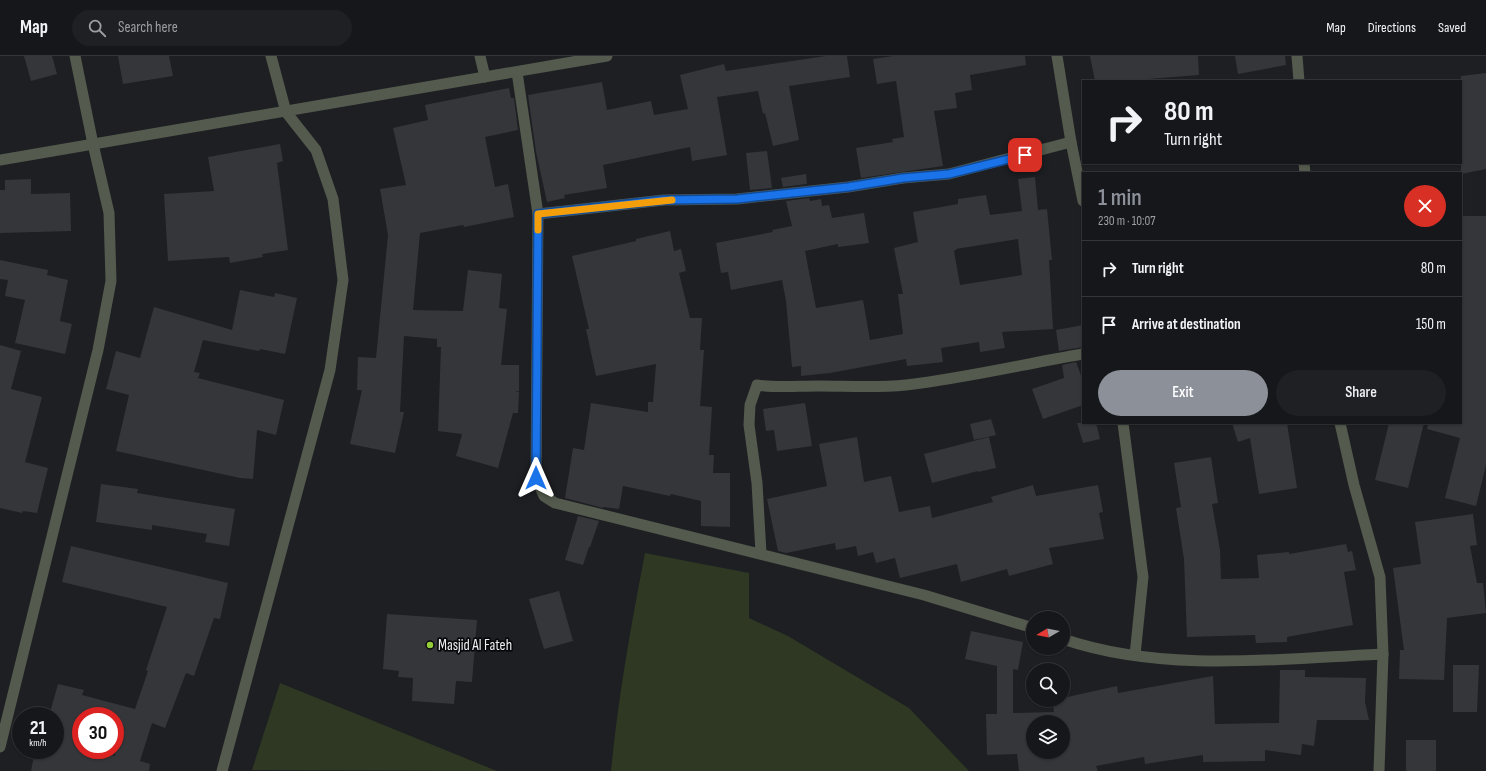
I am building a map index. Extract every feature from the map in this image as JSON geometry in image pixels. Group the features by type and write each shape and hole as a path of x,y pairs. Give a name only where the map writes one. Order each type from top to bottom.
{"street":[{"path":"0,747 98,350 111,280 109,212 75,56"},
{"path":"222,771 330,370 343,280 333,199 316,150 286,112 271,56"},
{"path":"480,56 485,78"},
{"path":"0,160 607,56"},
{"path":"1057,56 1071,142 1082,196"},
{"path":"1297,56 1299,80"},
{"path":"517,72 538,214 536,478 544,496 555,503 761,553 924,595 1026,626"},
{"path":"538,214 664,200 737,199 848,187 903,178 949,174 1071,142"},
{"path":"761,553 757,483 749,425 750,405 757,385 776,387 872,387 905,385 944,380 1082,354"},
{"path":"1123,424 1143,577 1135,655"},
{"path":"1340,424 1354,485 1380,577 1383,654 1379,771"},
{"path":"1070,641 1087,647 1170,659 1236,661 1383,654"}],"green space":[{"path":"645,553 749,573 749,618 788,636 909,708 969,771 611,771 625,662"},
{"path":"280,683 497,771 252,770"}],"building":[{"path":"24,56 52,56 57,74 31,81"},
{"path":"118,56 169,56 173,76 123,84"},
{"path":"826,56 847,56 850,77 789,86 799,140 773,146 765,113 763,114 758,91 717,97 727,155 692,161 690,147 603,165 607,188 564,195 565,198 547,202 536,152 528,95 602,82 607,110 651,101 654,115 688,109 680,75 724,64 726,71"},
{"path":"893,56 1025,56 1026,65 970,75 972,90 955,93 957,108 934,111 943,166 861,178 856,148 893,142 892,139 904,137 896,81 877,84 873,59"},
{"path":"1090,56 1198,56 1199,75 1136,80 1095,80"},
{"path":"1235,56 1285,56 1286,65 1238,74"},
{"path":"1486,73 1486,169 1462,174 1461,172 1461,76"},
{"path":"509,88 511,98 514,98 518,130 485,137 495,187 508,184 514,217 464,227 463,225 420,233 413,310 463,311 468,270 502,274 499,308 507,309 501,365 519,365 519,391 515,392 519,392 518,413 513,413 498,468 456,456 462,434 438,431 441,347 437,347 437,339 404,336 400,412 404,412 395,453 350,444 362,390 357,390 358,357 376,358 388,235 380,189 406,185 393,128 428,120 425,105"},
{"path":"280,144 283,161 277,163 288,250 262,254 263,257 230,263 229,257 168,261 164,194 214,191 208,157"},
{"path":"767,151 772,188 750,190 746,153"},
{"path":"806,174 807,184 783,187 781,178"},
{"path":"1035,177 1038,210 1047,209 1052,260 1049,260 1053,329 1002,332 1005,348 980,352 979,342 941,348 943,362 907,366 906,359 830,373 801,376 801,366 792,367 786,301 782,280 731,290 728,272 721,273 716,243 773,232 772,230 792,226 786,201 809,198 810,201 821,199 822,206 829,205 832,218 864,213 869,243 838,247 838,244 805,251 816,308 863,300 870,340 903,334 898,294 903,294 894,248 918,242 913,212 958,204 958,199 986,195 990,215 1022,211 1018,179","holes":["1018,239 1022,275 960,285 954,251 956,249"]},
{"path":"31,179 31,194 70,193 71,231 0,233 0,190 5,190 5,180"},
{"path":"1462,216 1486,216 1486,465 1476,506 1445,498 1460,438 1427,429 1428,424 1462,424"},
{"path":"670,231 674,251 681,249 686,271 679,273 690,318 702,318 700,350 704,350 700,406 712,407 709,455 714,455 713,473 730,473 730,527 701,526 701,501 671,494 670,496 623,486 619,509 603,508 565,498 573,448 584,450 591,403 648,412 648,402 653,402 656,364 596,376 586,329 589,329 572,256 636,241 636,239"},
{"path":"0,260 48,270 47,275 68,280 60,321 72,324 65,354 15,343 25,300 5,296 8,280 0,279"},
{"path":"240,290 274,297 275,293 297,298 285,354 260,349 259,351 203,340 194,372 200,373 198,378 284,400 276,435 257,430 253,479 240,478 116,451 129,395 106,389 116,351 140,358 154,307 232,330"},
{"path":"1082,325 1082,347 1059,351 1056,330"},
{"path":"0,345 21,351 11,389 42,397 25,462 48,468 37,513 23,511 22,513 0,508"},
{"path":"1076,362 1082,378 1082,405 1043,419 1032,389 1064,378 1062,365"},
{"path":"805,403 812,446 777,451 774,430 766,431 763,409"},
{"path":"991,419 996,435 974,440 970,424"},
{"path":"1077,423 1096,424 1100,439 1083,443"},
{"path":"1232,424 1287,424 1297,488 1259,494 1250,438 1238,442"},
{"path":"1389,424 1424,424 1408,488 1375,480"},
{"path":"857,437 864,482 891,476 899,512 930,506 932,518 993,502 991,497 1033,485 1036,496 1098,485 1103,512 1099,513 1104,539 1049,548 1053,564 1009,576 1007,569 961,582 957,564 900,578 895,558 876,563 873,552 858,556 856,546 836,550 835,543 786,553 778,551 767,499 827,486 819,444"},
{"path":"989,437 996,468 932,483 924,454"},
{"path":"1211,457 1218,503 1212,504 1220,550 1221,579 1259,578 1257,555 1289,552 1289,554 1346,544 1348,552 1352,551 1356,570 1344,572 1353,625 1287,637 1287,642 1256,643 1255,635 1187,637 1184,559 1176,508 1181,507 1174,463"},
{"path":"101,484 138,489 137,493 235,509 229,546 205,542 207,534 152,525 152,530 96,522"},
{"path":"1473,514 1477,545 1470,546 1477,583 1483,583 1486,613 1447,618 1444,680 1399,679 1400,650 1404,650 1393,568 1421,564 1415,522"},
{"path":"578,516 599,521 583,565 565,560"},
{"path":"71,546 228,583 220,619 214,618 194,676 186,673 165,728 152,723 140,761 150,764 149,771 31,771 33,759 64,759 64,707 52,707 58,684 84,690 82,695 135,709 167,607 62,582"},
{"path":"559,591 573,641 544,649 529,599"},
{"name":"Masjid Al Fateh","path":"387,614 477,620 472,682 456,681 454,704 412,701 413,678 398,677 399,671 383,669"},
{"path":"971,631 1023,642 1018,670 1013,669 1013,713 1054,712 1053,707 1070,707 1070,696 1117,686 1118,693 1213,676 1215,724 1279,723 1280,670 1305,670 1305,677 1366,678 1365,702 1369,720 1317,720 1314,746 1302,744 1301,755 1265,750 1265,761 1203,762 1203,755 1145,764 1144,757 1096,766 1098,771 1019,771 1017,754 987,755 986,714 997,714 997,666 965,659"},
{"path":"1453,665 1479,665 1477,712 1453,712"},
{"path":"1406,740 1436,740 1436,771 1406,771"}],"slow traffic":[{"path":"538,230 538,214 672,200"}],"place":[{"name":"Masjid Al Fateh","path":"430,645"}],"route":[{"path":"536,478 538,214 664,200 737,199 848,187 903,178 949,174 1025,155"}]}
